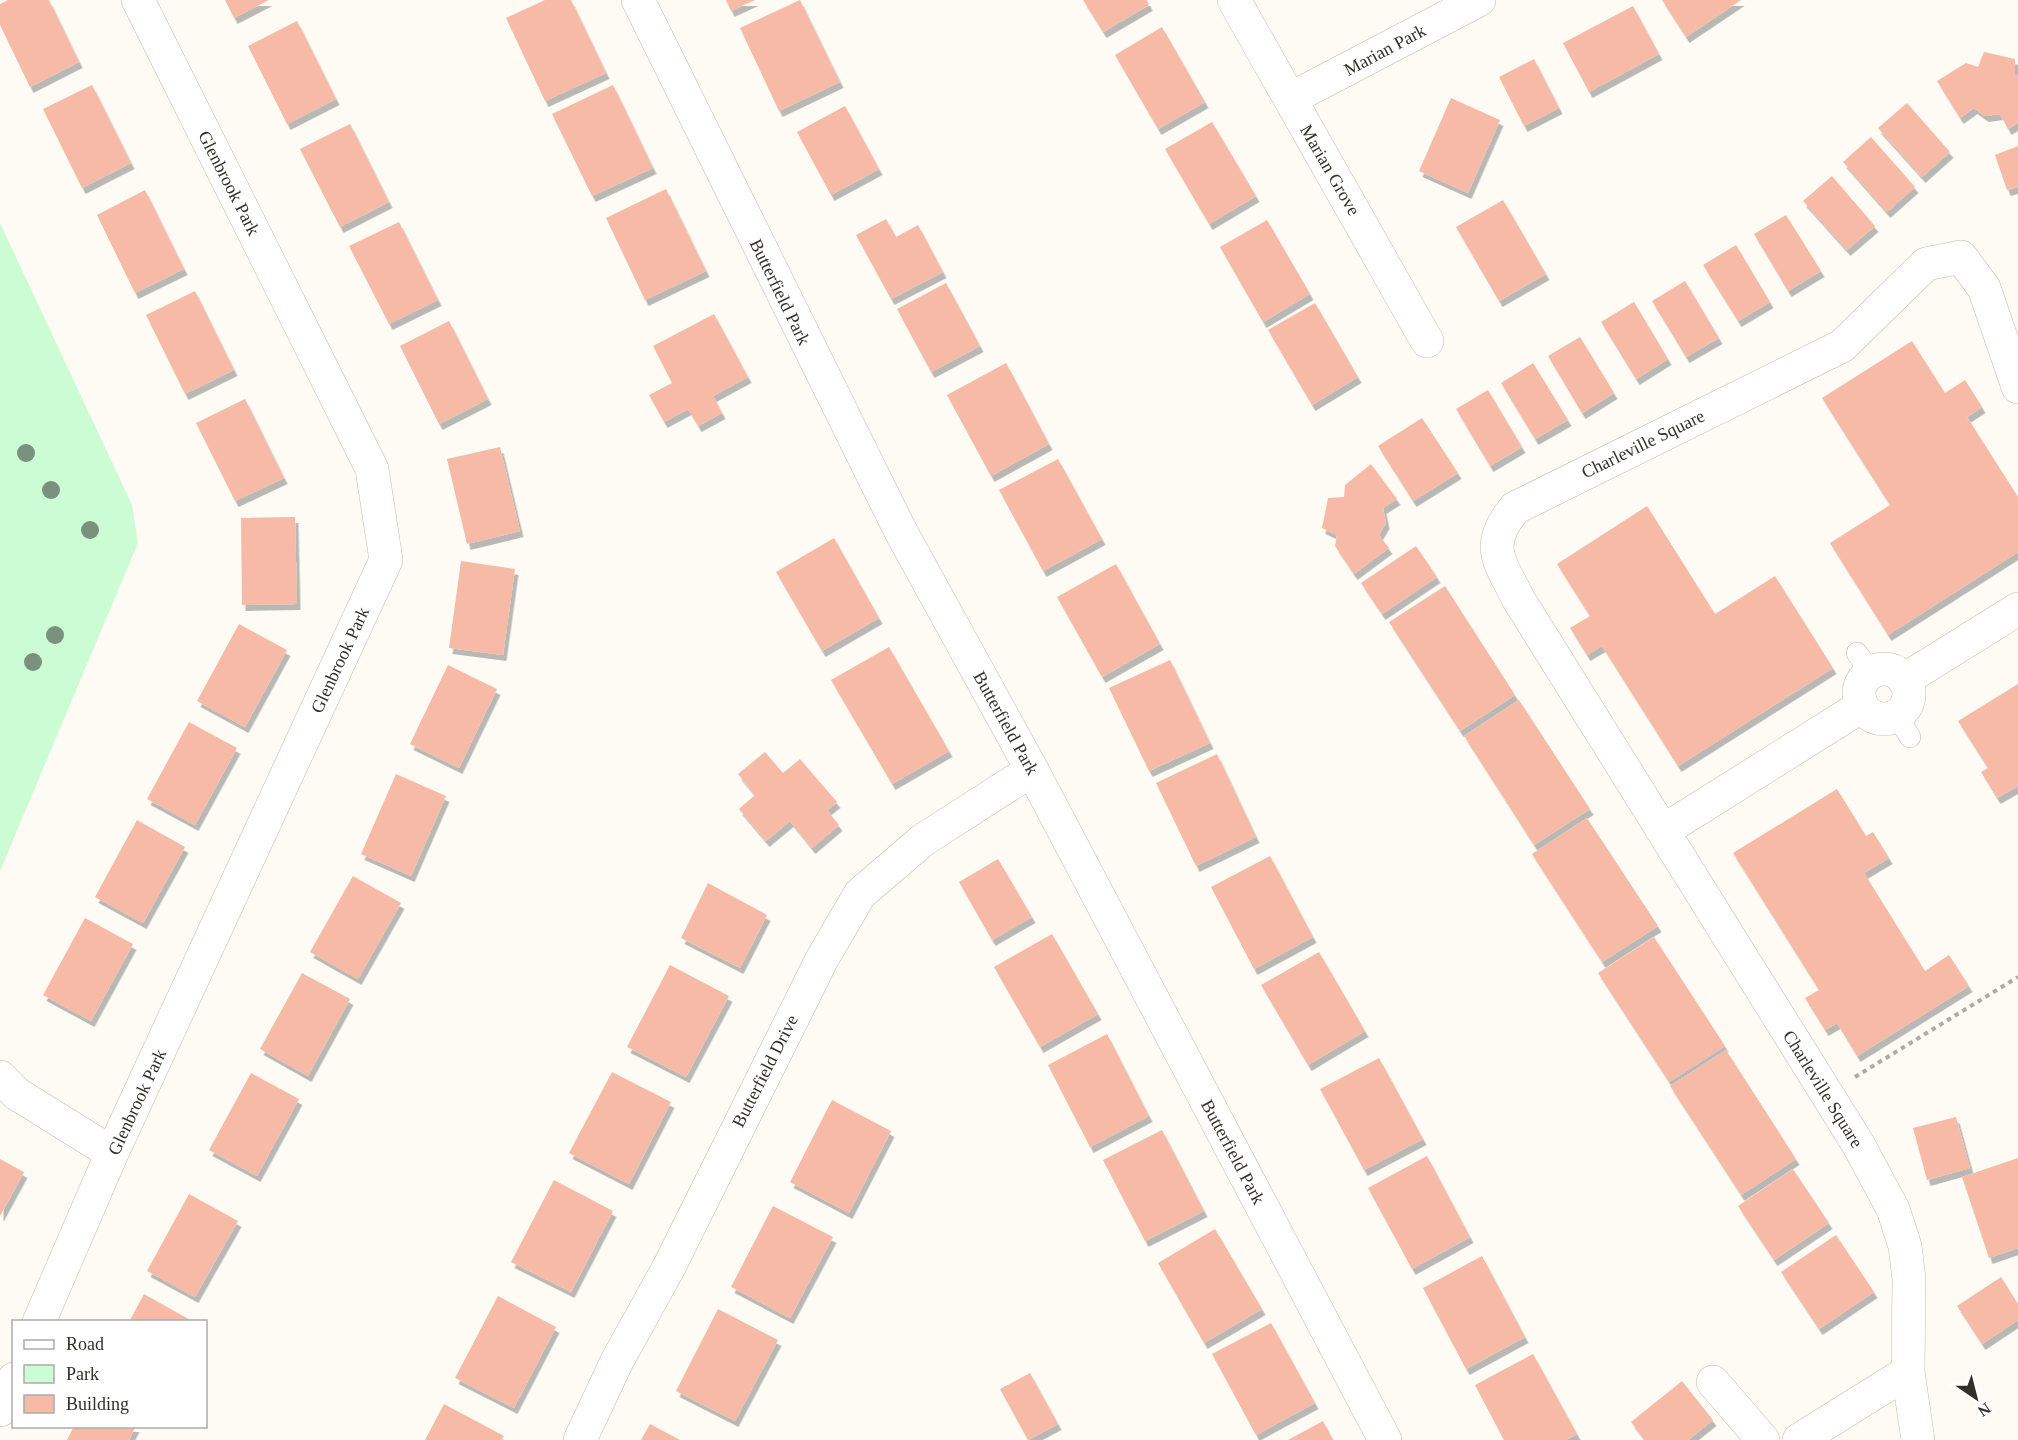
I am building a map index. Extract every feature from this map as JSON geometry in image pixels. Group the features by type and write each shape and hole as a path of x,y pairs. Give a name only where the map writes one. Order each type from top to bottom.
{"street":[{"name":"Glenbrook Park","path":"40,1320 112,1153 386,560 372,469 138,0"},
{"name":"Butterfield Park","path":"638,0 900,530 1032,770 1385,1440"},
{"name":"Marian Grove","path":"1234,0 1427,341"},
{"name":"Marian Park","path":"1290,99 1479,0"},
{"name":"Charleville Square","path":"1918,1440 1908,1372 1910,1279 1905,1246 1893,1209 1827,1094 1519,600 1496,554 1500,526 1515,508 1842,346 1926,264 1961,258 1984,288 2018,387"},
{"path":"1904,680 2018,609"},
{"path":"1864,663 1885,669 1899,675 1904,680 1909,695 1904,726 1889,719 1873,717 1862,706 1859,691 1865,678 1864,663"},
{"path":"1663,831 1862,706"},
{"name":"Butterfield Drive","path":"580,1440 617,1361 669,1266 822,959 860,894 924,840 1032,770"},
{"path":"0,1077 17,1094 112,1153"},
{"path":"1799,1440 1908,1372"},
{"name":"Charleville Square","path":"1908,1372 1927,1440"},
{"path":"1713,1382 1763,1440"},
{"path":"0,1410 12,1383"}],"path":[{"path":"1827,1094 2018,976"}],"green space":[{"path":"0,223 132,505 138,543 0,871"}],"building":[{"path":"8,0 49,0 79,62 30,87 0,25 0,4"},
{"path":"225,0 269,0 234,18"},
{"path":"545,0 571,0 606,73 545,101 506,18"},
{"path":"726,0 755,0 731,11"},
{"path":"800,0 840,82 779,111 740,28"},
{"path":"1083,0 1147,0 1149,5 1103,32"},
{"path":"1662,0 1741,0 1686,37"},
{"path":"1633,6 1659,54 1589,92 1563,43"},
{"path":"297,21 336,99 287,124 248,46"},
{"path":"1162,27 1205,102 1158,129 1115,55"},
{"path":"1984,52 2015,59 2015,75 2018,76 2018,123 2008,129 2000,114 1985,116 1974,108 1960,118 1937,81 1966,63 1978,67"},
{"path":"1534,59 1559,108 1524,126 1499,77"},
{"path":"92,85 131,163 82,188 43,109"},
{"path":"613,85 653,168 592,196 552,114"},
{"path":"1451,98 1500,120 1468,193 1419,171"},
{"path":"1907,103 1950,152 1922,177 1878,128"},
{"path":"845,106 879,169 831,195 797,132"},
{"path":"1212,122 1256,196 1209,224 1165,149"},
{"path":"350,124 389,202 340,227 300,149"},
{"path":"1871,137 1915,187 1887,212 1843,162"},
{"path":"2018,146 2018,187 2007,190 1995,155"},
{"path":"1832,176 1875,226 1847,250 1803,201"},
{"path":"666,189 706,271 645,300 606,218"},
{"path":"145,190 184,269 135,293 97,215"},
{"path":"1503,200 1546,274 1499,301 1456,227"},
{"path":"1786,215 1821,271 1788,291 1754,234"},
{"path":"886,219 896,237 918,225 943,272 891,299 856,235"},
{"path":"1267,220 1310,294 1263,322 1220,247"},
{"path":"399,222 438,300 389,324 349,246"},
{"path":"1736,245 1770,302 1738,321 1703,265"},
{"path":"1685,281 1719,338 1686,357 1652,301"},
{"path":"946,283 980,346 931,372 897,309"},
{"path":"195,291 234,370 185,394 146,315"},
{"path":"1634,302 1668,359 1636,379 1601,322"},
{"path":"1315,303 1358,377 1312,405 1268,330"},
{"path":"714,314 748,377 713,396 722,413 698,426 688,409 664,422 649,395 672,383 653,346"},
{"path":"449,321 488,399 439,424 400,346"},
{"path":"1580,337 1614,393 1582,413 1548,356"},
{"path":"1912,341 1945,393 1965,380 1982,407 1967,417 2018,497 2018,552 1888,635 1830,543 1890,505 1822,398"},
{"path":"1006,363 1049,444 991,476 947,395"},
{"path":"1533,363 1568,420 1535,439 1501,383"},
{"path":"1488,390 1522,447 1490,466 1456,409"},
{"path":"245,399 284,478 235,501 196,423"},
{"path":"1422,418 1458,473 1413,501 1378,446"},
{"path":"500,447 520,531 467,544 447,459"},
{"path":"1058,459 1102,539 1043,571 999,490"},
{"path":"1371,464 1397,499 1383,508 1386,523 1379,535 1389,548 1354,574 1335,546 1337,535 1322,528 1328,498 1344,497 1345,485"},
{"path":"1647,506 1715,614 1775,576 1833,668 1678,766 1602,646 1587,655 1570,628 1590,616 1557,564"},
{"path":"295,517 297,604 242,605 241,518"},
{"path":"834,538 879,618 822,651 776,572"},
{"path":"1416,546 1437,577 1382,614 1361,583"},
{"path":"461,561 515,569 503,655 449,648"},
{"path":"1116,564 1160,644 1102,677 1057,597"},
{"path":"1445,586 1515,695 1460,731 1389,622"},
{"path":"239,624 287,650 245,727 197,701"},
{"path":"889,647 949,751 892,784 831,680"},
{"path":"1170,660 1210,743 1149,771 1109,688"},
{"path":"448,665 497,689 459,768 410,744"},
{"path":"2018,684 2018,786 1997,798 1981,772 1988,768 1958,721"},
{"path":"1519,700 1590,809 1534,845 1464,736"},
{"path":"189,722 237,748 195,825 147,799"},
{"path":"765,752 783,773 800,759 837,802 827,810 839,825 812,848 790,821 766,841 739,809 755,795 738,774"},
{"path":"1217,754 1256,837 1196,866 1156,783"},
{"path":"396,774 446,796 411,876 361,854"},
{"path":"1837,789 1866,836 1873,832 1889,858 1864,873 1925,971 1949,955 1969,986 1857,1056 1837,1023 1825,1030 1805,998 1819,990 1733,853"},
{"path":"1587,818 1658,926 1602,962 1532,854"},
{"path":"137,820 185,847 143,923 95,897"},
{"path":"1270,856 1313,937 1254,969 1211,887"},
{"path":"998,859 1032,917 992,940 959,882"},
{"path":"353,876 401,903 358,979 310,952"},
{"path":"708,883 767,915 740,968 681,938"},
{"path":"85,918 133,944 91,1021 43,995"},
{"path":"1052,934 1098,1014 1040,1047 994,967"},
{"path":"1654,937 1725,1046 1669,1082 1598,973"},
{"path":"1319,952 1365,1031 1308,1065 1261,985"},
{"path":"670,965 729,996 686,1077 627,1047"},
{"path":"302,973 350,999 308,1076 260,1049"},
{"path":"1107,1034 1149,1116 1090,1147 1048,1065"},
{"path":"1726,1050 1796,1159 1741,1195 1670,1086"},
{"path":"1379,1058 1423,1139 1364,1170 1320,1089"},
{"path":"612,1072 671,1102 629,1184 569,1153"},
{"path":"251,1073 299,1099 257,1176 209,1150"},
{"path":"832,1100 891,1131 849,1213 790,1182"},
{"path":"1956,1117 1970,1168 1927,1180 1913,1128"},
{"path":"1162,1130 1204,1211 1145,1241 1103,1160"},
{"path":"1427,1156 1470,1237 1412,1269 1368,1188"},
{"path":"2018,1158 2018,1248 1989,1258 1962,1177"},
{"path":"0,1159 24,1172 0,1216"},
{"path":"1793,1169 1829,1223 1774,1260 1738,1206"},
{"path":"554,1180 613,1211 571,1292 511,1262"},
{"path":"189,1194 238,1221 195,1297 147,1271"},
{"path":"773,1206 833,1237 790,1318 731,1287"},
{"path":"1215,1229 1262,1309 1204,1343 1158,1263"},
{"path":"1836,1235 1874,1292 1819,1329 1781,1272"},
{"path":"1482,1256 1525,1337 1466,1369 1423,1288"},
{"path":"2001,1277 2018,1304 2018,1320 1982,1344 1957,1306"},
{"path":"144,1294 190,1320 130,1320"},
{"path":"498,1296 556,1327 514,1408 455,1378"},
{"path":"718,1309 778,1340 735,1421 676,1391"},
{"path":"1271,1323 1315,1403 1256,1435 1212,1354"},
{"path":"1533,1354 1577,1434 1566,1440 1504,1440 1475,1385"},
{"path":"1030,1373 1058,1424 1028,1440 1000,1389"},
{"path":"1682,1381 1713,1420 1688,1440 1645,1440 1631,1422"},
{"path":"444,1404 504,1436 501,1440 425,1440"},
{"path":"1323,1421 1333,1440 1288,1440"},
{"path":"650,1424 680,1440 641,1440"},
{"path":"73,1428 135,1428 129,1440 67,1440"}]}
